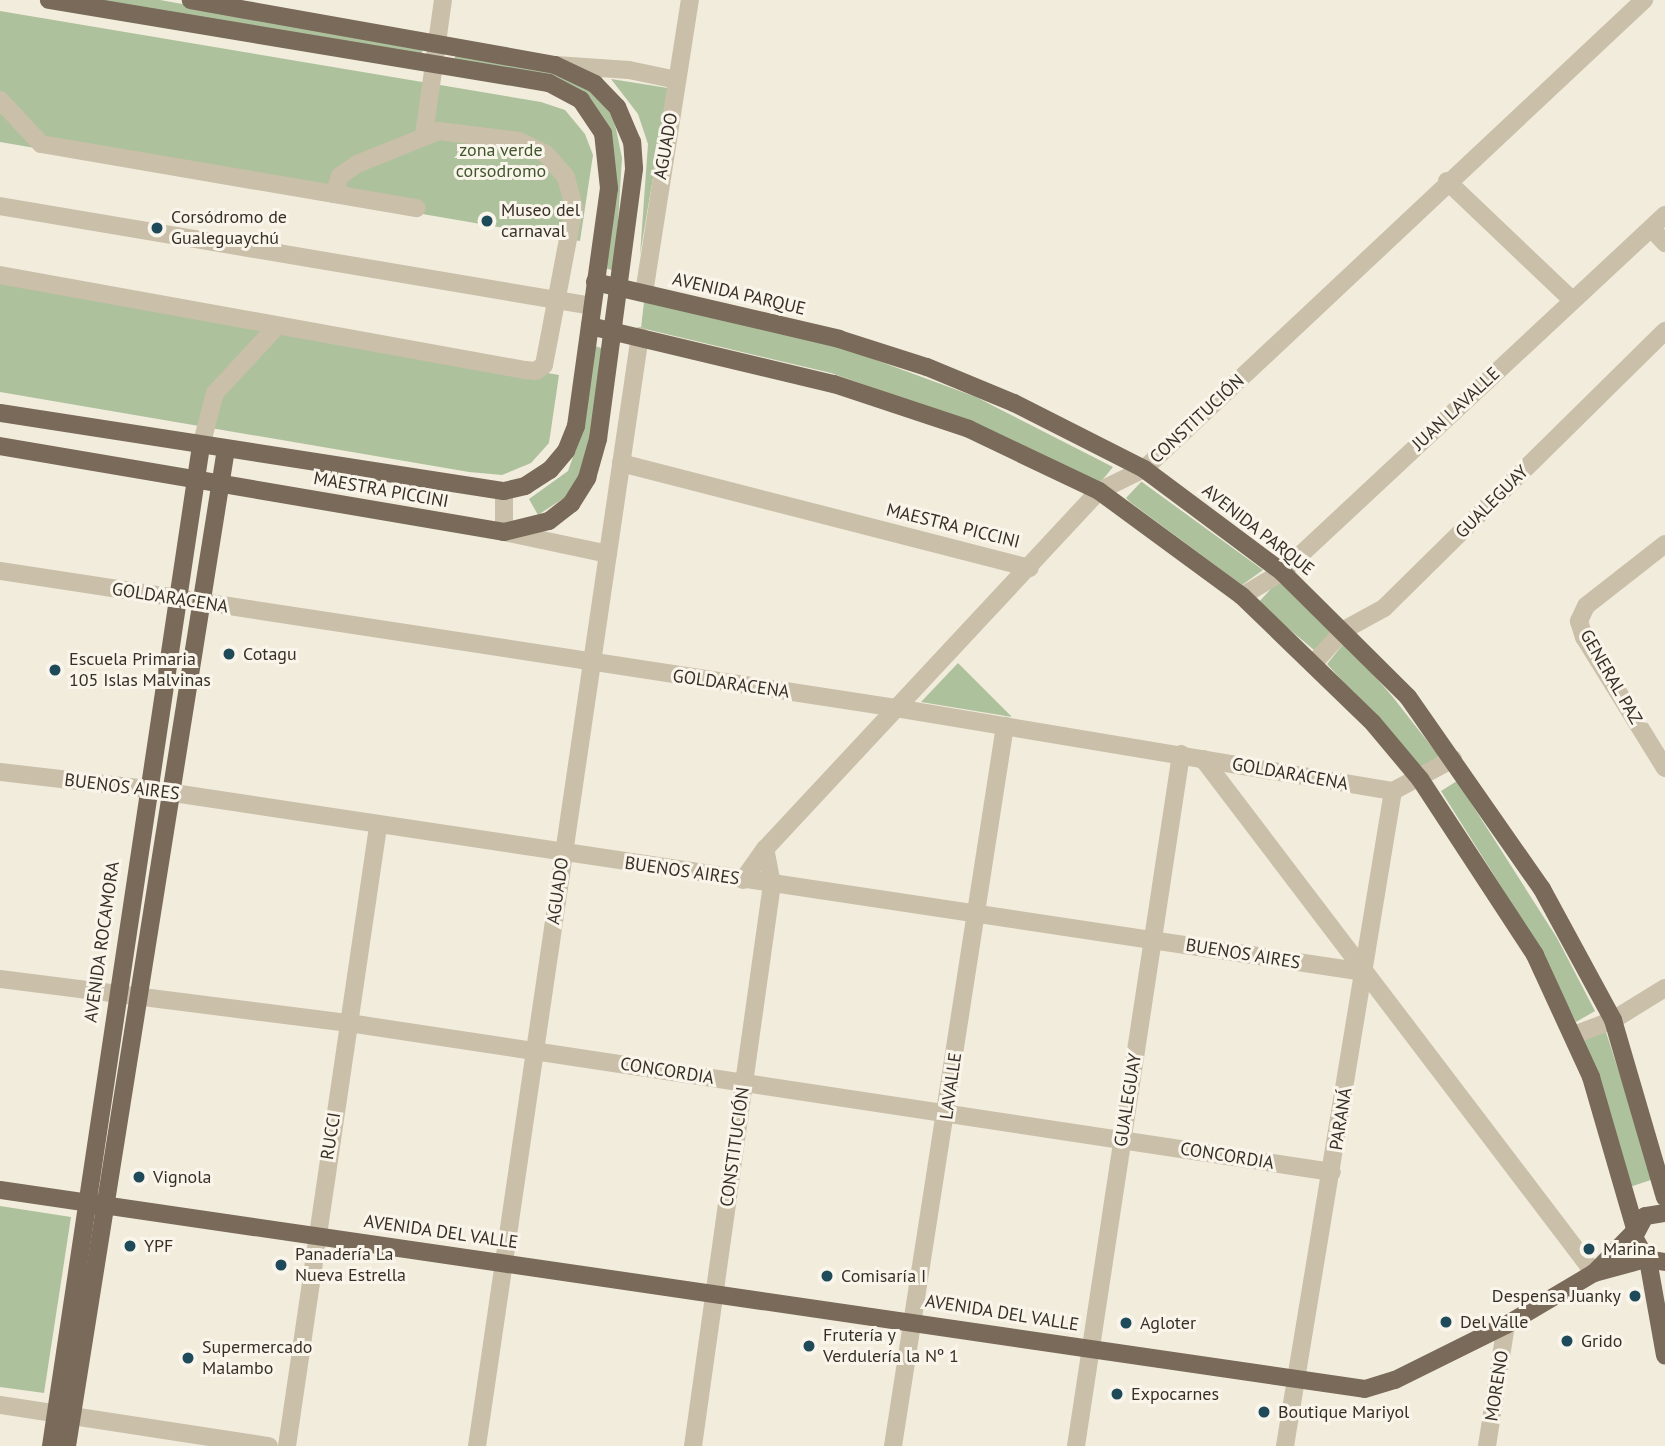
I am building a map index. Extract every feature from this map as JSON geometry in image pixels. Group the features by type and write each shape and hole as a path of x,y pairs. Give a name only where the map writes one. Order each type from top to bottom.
{"main road":[{"name":"MAESTRA PICCINI","path":"0,413 503,491 525,486 550,470 566,451 576,426 590,326 608,188 608,157 596,120 581,100 549,83 56,0"},
{"name":"MAESTRA PICCINI","path":"0,446 503,532 550,520 571,504 587,478 598,439 634,169 632,142 617,107 595,85 555,65 191,0"},
{"name":"AVENIDA PARQUE","path":"595,282 839,339 927,367 1014,403 1144,468 1282,572 1344,630 1408,697 1542,889 1613,1020 1657,1160 1665,1198"},
{"path":"590,326 640,336 897,402 969,429 1099,491 1242,596 1374,723 1420,779 1535,955 1591,1077 1635,1230 1635,1245 1653,1260 1665,1355"},
{"name":"AVENIDA ROCAMORA","path":"66,1446 63,1416 86,1203 115,996 201,446"},
{"name":"AVENIDA ROCAMORA","path":"51,1446 63,1416 105,1206 199,603 226,449"},
{"name":"AVENIDA DEL VALLE","path":"0,1190 914,1321 1365,1389 1395,1380 1506,1325 1594,1273"},
{"path":"1594,1273 1645,1216 1665,1213"},
{"path":"1594,1273 1653,1260"}],"street":[{"path":"424,135 443,0"},
{"name":"AGUADO","path":"644,293 690,0"},
{"name":"CONSTITUCIÓN","path":"743,880 765,849 1099,491 1144,468 1447,181 1644,0"},
{"path":"555,65 629,70 677,80"},
{"path":"0,100 41,144 417,208"},
{"path":"0,275 536,371 548,358 573,207 572,191 558,165 535,146 454,131 424,135 356,164 340,176 334,194"},
{"path":"1447,181 1572,300"},
{"path":"0,206 592,306"},
{"name":"JUAN LAVALLE","path":"1242,596 1282,572 1665,215"},
{"path":"1651,228 1665,243"},
{"path":"201,446 215,393 277,326"},
{"name":"GUALEGUAY","path":"1313,664 1344,630 1384,608 1665,331"},
{"name":"AGUADO","path":"477,1446 640,336"},
{"name":"MAESTRA PICCINI","path":"621,463 1030,568"},
{"path":"503,491 503,532 608,554"},
{"name":"GENERAL PAZ","path":"1665,545 1586,606 1579,621 1665,768"},
{"name":"GOLDARACENA","path":"0,571 592,664 896,708 1393,791"},
{"name":"LAVALLE","path":"893,1446 947,1114 1005,726"},
{"name":"GUALEGUAY","path":"1076,1446 1181,754"},
{"path":"1203,759 1594,1273"},
{"path":"1393,791 1420,779 1453,759"},
{"name":"BUENOS AIRES","path":"0,772 147,789 379,827 1364,972"},
{"name":"PARANÁ","path":"1285,1446 1393,791"},
{"name":"RUCCI","path":"287,1446 316,1235 379,827"},
{"name":"CONSTITUCIÓN","path":"693,1446 772,884 765,849"},
{"name":"CONCORDIA","path":"0,979 137,999 349,1023 1332,1172"},
{"path":"1574,1035 1590,1025 1613,1020 1665,988"},
{"name":"MORENO","path":"1487,1446 1506,1325"},
{"path":"0,1405 269,1446"}],"green space":[{"path":"86,0 160,0 423,47 421,59"},
{"name":"zona verde corsodromo","path":"0,11 541,102 565,110 585,134 593,155 580,241 0,142"},
{"path":"456,52 556,70 592,88 614,119 622,158 615,271 605,268 612,190 583,96 454,63"},
{"path":"611,79 668,88 640,255 648,144 638,114"},
{"path":"0,275 559,375 549,443 531,463 502,475 469,472 0,392"},
{"path":"644,302 838,346 976,397 1113,467 1099,484 970,422 831,373 641,328"},
{"path":"591,345 605,349 590,444 579,476 564,498 538,515 529,499 568,471 579,440"},
{"path":"1141,482 1263,570 1242,585 1126,498"},
{"path":"1279,580 1333,631 1314,650 1258,603"},
{"path":"1345,642 1439,756 1421,768 1327,664"},
{"path":"958,663 1012,717 921,702"},
{"path":"1457,781 1557,938 1595,1011 1576,1022 1538,945 1441,791"},
{"path":"1604,1026 1654,1179 1629,1187 1579,1034"},
{"path":"0,1206 71,1217 44,1393 0,1387"}],"place":[{"name":"Museo del carnaval","path":"487,221"},
{"name":"Corsódromo de Gualeguaychú","path":"157,228"},
{"name":"Cotagu","path":"229,654"},
{"name":"Escuela Primaria 105 Islas Malvinas","path":"55,670"},
{"name":"Vignola","path":"139,1177"},
{"name":"YPF","path":"130,1246"},
{"name":"Marina","path":"1589,1249"},
{"name":"Panadería La Nueva Estrella","path":"281,1265"},
{"name":"Comisaría I","path":"827,1276"},
{"name":"Despensa Juanky","path":"1635,1296"},
{"name":"Del Valle","path":"1446,1322"},
{"name":"Agloter","path":"1126,1323"},
{"name":"Grido","path":"1567,1341"},
{"name":"Frutería y Verdulería la Nº 1","path":"809,1346"},
{"name":"Supermercado Malambo","path":"188,1358"},
{"name":"Expocarnes","path":"1117,1394"},
{"name":"Boutique Mariyol","path":"1264,1412"}]}
